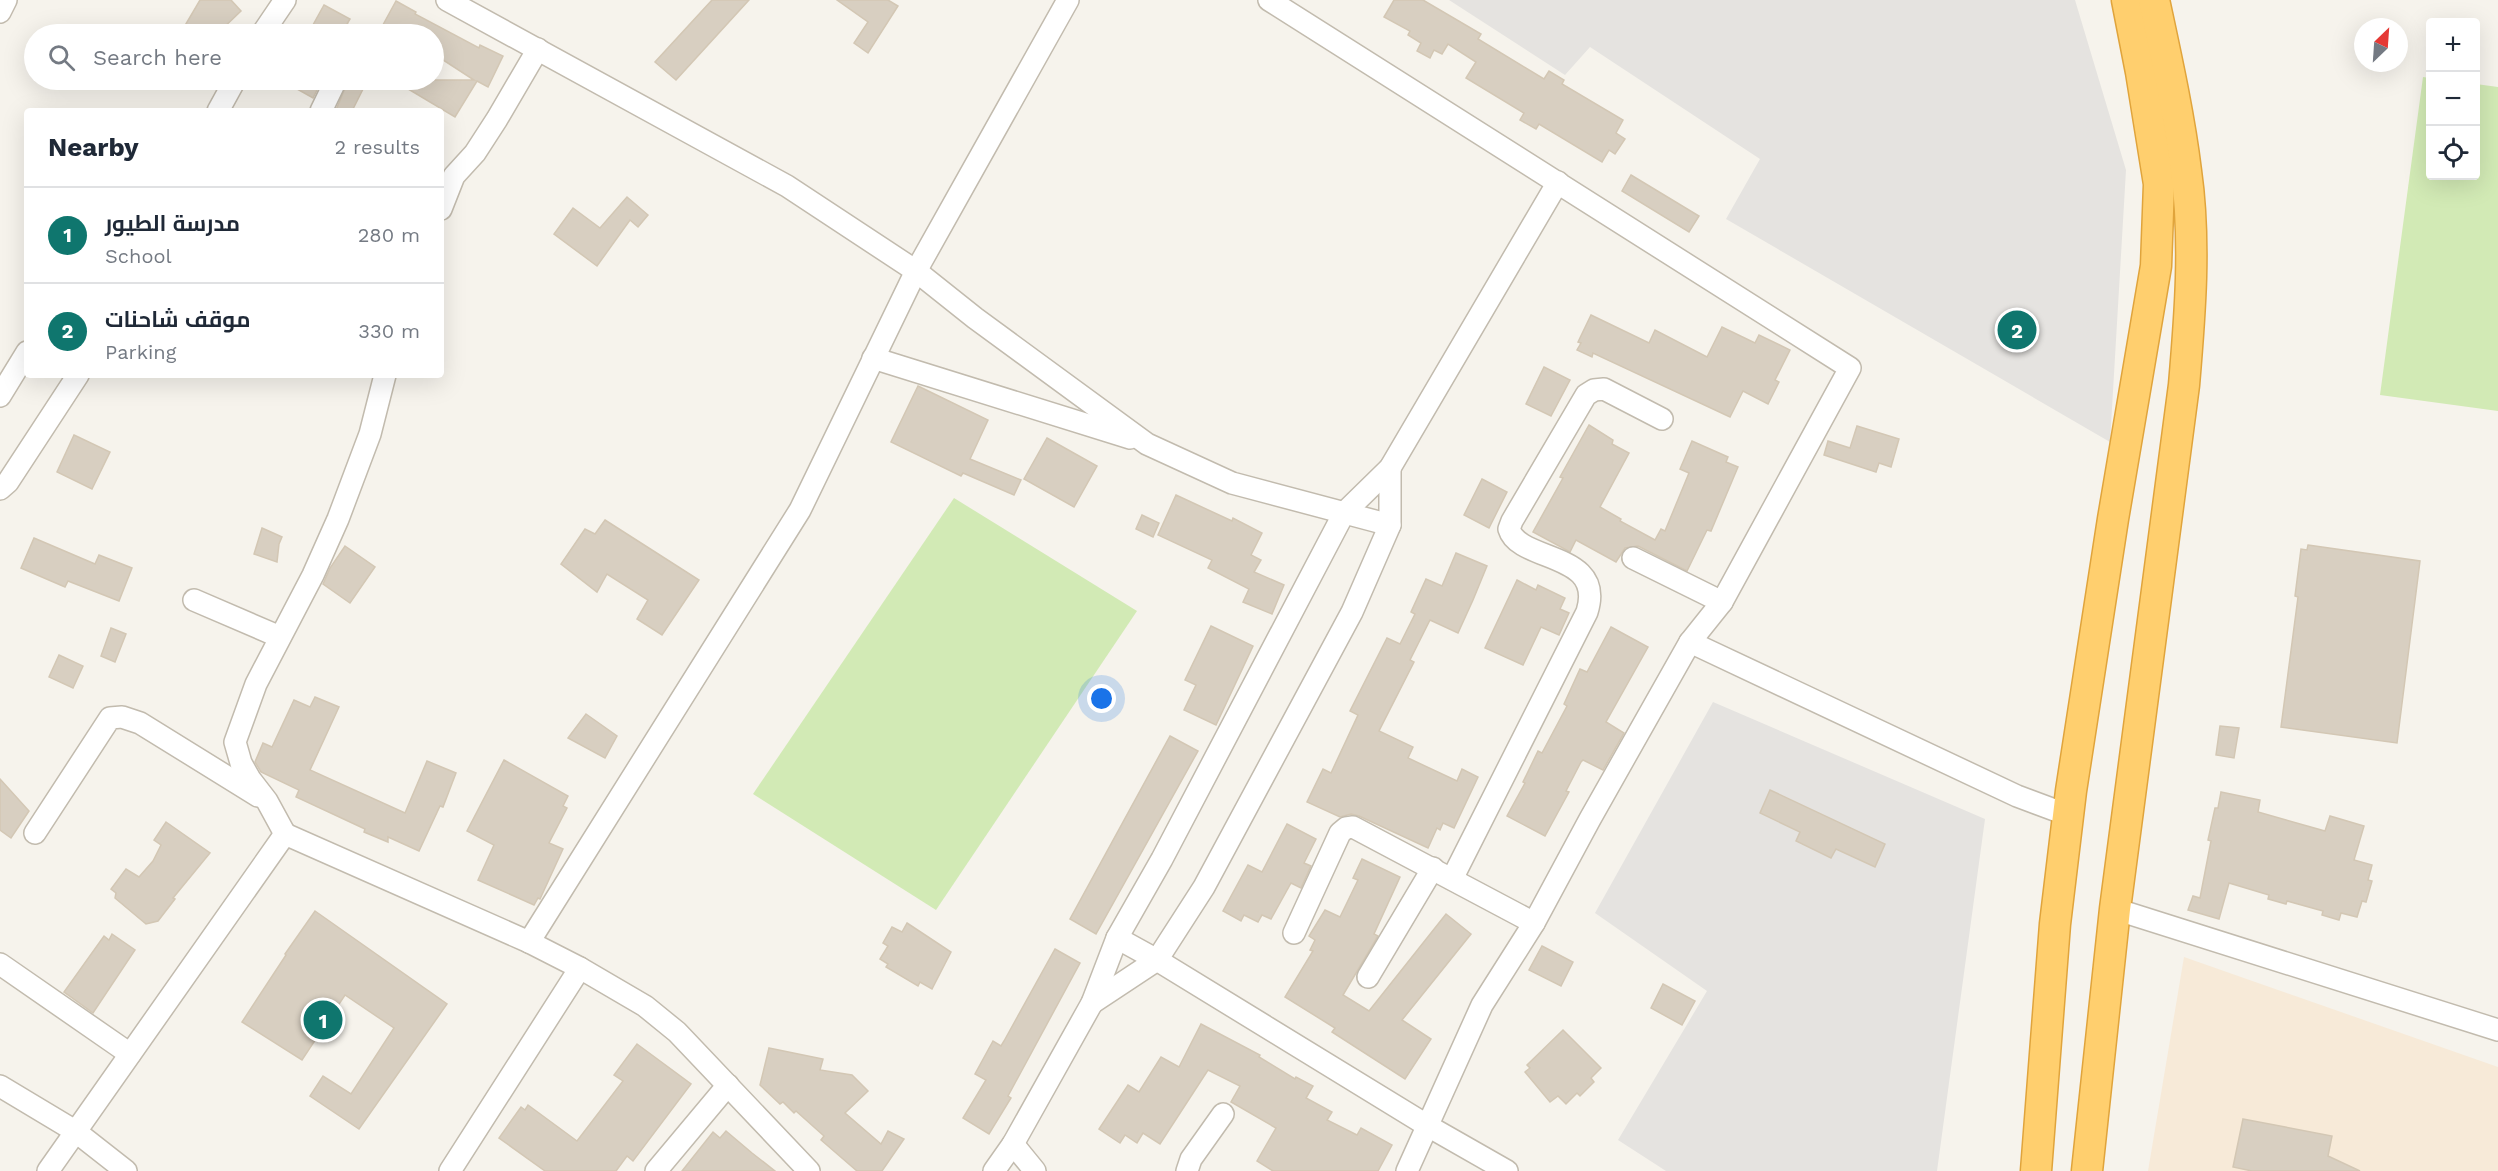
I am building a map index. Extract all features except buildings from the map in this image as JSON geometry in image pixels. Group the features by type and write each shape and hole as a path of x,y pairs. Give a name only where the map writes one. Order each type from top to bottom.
{"highway":[{"path":"2036,1171 2055,924 2068,815 2113,519 2156,266 2159,184 2127,0"},
{"path":"2086,1171 2115,909 2184,385 2188,330 2191,241 2186,171 2154,0"}],"street":[{"path":"0,12 6,0"},
{"path":"269,24 285,0"},
{"path":"447,0 787,186 916,271 975,318 1147,444"},
{"path":"529,942 800,510 916,271 1068,0"},
{"path":"1269,0 1850,368 1722,602 1690,642 1534,923 1482,1005 1407,1171"},
{"path":"444,191 447,174 475,153 538,49"},
{"path":"220,108 229,90"},
{"path":"322,108 331,90"},
{"path":"994,1171 1013,1144 1092,1003 1117,938 1344,513 1390,468 1558,182"},
{"path":"0,396 24,357"},
{"path":"873,358 1147,444 1232,483 1390,525"},
{"path":"0,489 8,482 76,378"},
{"path":"384,378 370,434 338,519 313,575 256,684 235,742 241,763 267,801 285,834 529,942 580,968 652,1011 677,1032 809,1171"},
{"path":"1452,879 1591,600 1591,592 1584,577 1557,559 1516,541 1509,530 1512,521 1586,394 1604,389 1662,419"},
{"path":"1092,1003 1157,960 1204,887 1352,612 1390,525 1390,468"},
{"path":"1634,558 1722,602"},
{"path":"194,600 280,637"},
{"path":"1690,642 2017,796 2068,815"},
{"path":"35,833 110,718 122,717 140,723 267,801"},
{"path":"1294,933 1331,852 1346,828 1353,827 1534,923"},
{"path":"48,1171 285,834"},
{"path":"1368,977 1433,868"},
{"path":"2115,909 2498,1029"},
{"path":"1117,938 1157,960 1428,1126 1507,1171"},
{"path":"0,964 130,1054"},
{"path":"450,1171 580,968"},
{"path":"657,1171 728,1085"},
{"path":"0,1086 75,1131 126,1171"},
{"path":"1187,1171 1191,1159 1223,1114"},
{"path":"1013,1144 1035,1171"}],"shaded area":[{"path":"1449,0 2075,0 2126,170 2110,442 1726,219 1760,159 1590,47 1565,75"},
{"path":"1713,702 1985,819 1937,1171 1666,1171 1618,1140 1707,991 1595,913"},
{"path":"2184,957 2498,1067 2498,1171 2148,1171"}],"green space":[{"path":"2423,77 2426,77 2426,180 2480,180 2480,85 2498,87 2498,411 2380,395"},
{"path":"954,498 1137,611 936,910 753,794"}],"place":[{"name":"موقف شاحنات","path":"2017,330"},
{"name":"مدرسة الطيور","path":"323,1020"}]}
